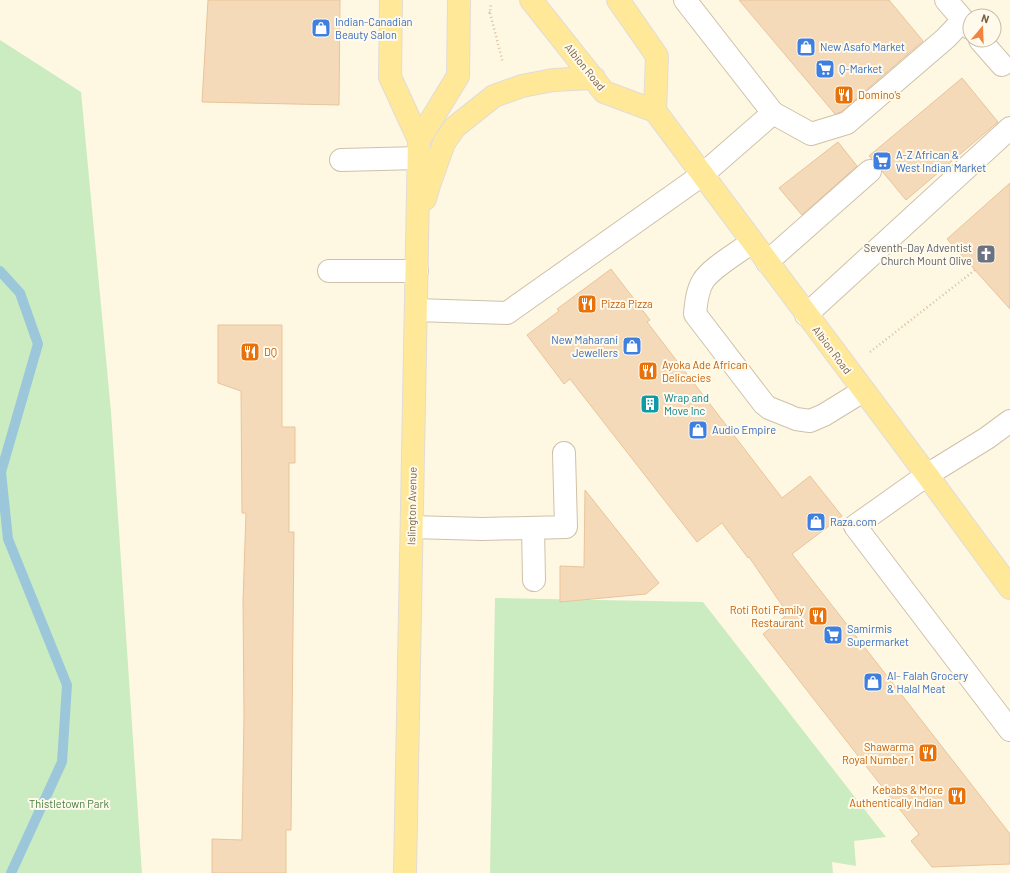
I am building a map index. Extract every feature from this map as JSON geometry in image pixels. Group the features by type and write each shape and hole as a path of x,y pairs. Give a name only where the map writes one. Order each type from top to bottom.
{"main road":[{"name":"Islington Avenue","path":"391,0 390,77 419,149 405,873"},
{"path":"419,149 458,76 458,0"},
{"name":"Albion Road","path":"531,0 604,92 655,111 1010,588"},
{"path":"618,0 657,56 655,111"},
{"path":"418,227 429,185 441,150 455,127 494,96 508,90 553,80 594,78"}],"lane":[{"path":"685,0 772,112 811,134 847,123 946,38 962,27"},
{"path":"946,0 962,19"},
{"path":"987,48 1002,66"},
{"path":"416,310 507,313 702,175 772,112"},
{"path":"806,315 1010,128"},
{"path":"341,160 419,149"},
{"path":"767,262 870,171"},
{"path":"752,242 713,271 704,280 696,299 695,314 764,404 769,408 796,419 810,421 824,415 863,391"},
{"path":"329,271 417,271"},
{"path":"1010,421 987,438 927,475 855,526 1010,730"},
{"path":"412,527 482,529 566,527 564,453"},
{"path":"533,528 534,580"}],"path":[{"path":"490,13 504,69"},
{"path":"848,370 975,270"}],"green space":[{"name":"Thistletown Park","path":"0,40 81,92 111,412 142,873 0,873"},
{"path":"495,598 703,602 886,837 854,841 856,866 832,862 833,873 490,873"}],"building":[{"path":"208,0 340,0 339,105 202,102"},
{"path":"739,0 889,0 923,41 841,112 835,114"},
{"path":"962,78 998,122 906,200 882,171 880,163 869,156"},
{"path":"838,142 857,166 802,215 779,188"},
{"name":"Seventh-Day Adventist Church Mount Olive","path":"1010,183 1010,309 947,239"},
{"path":"611,269 650,320 647,322 782,498 810,476 842,516 792,554 1010,834 1010,864 932,867 911,841 919,834 763,634 788,614 749,557 748,558 722,523 697,542 570,379 564,384 527,335 559,311 557,309"},
{"path":"218,325 282,325 282,427 295,427 295,463 289,463 289,532 294,532 291,830 286,830 286,873 212,873 212,839 242,840 244,716 243,601 246,513 242,513 241,391 218,383"},
{"path":"585,490 659,583 646,594 560,602 560,566 584,567"}],"waterway":[{"path":"0,271 20,293 38,344 1,472 8,539 67,685 62,762 11,873"}],"place":[{"name":"Indian-Canadian Beauty Salon","path":"321,28"},
{"name":"New Asafo Market","path":"806,47"},
{"name":"Q-Market","path":"825,69"},
{"name":"Domino's","path":"844,95"},
{"name":"A-Z African & West Indian Market","path":"882,161"},
{"name":"Seventh-Day Adventist Church Mount Olive","path":"986,254"},
{"name":"Pizza Pizza","path":"587,304"},
{"name":"New Maharani Jewellers","path":"632,346"},
{"name":"DQ","path":"250,352"},
{"name":"Ayoka Ade African Delicacies","path":"648,371"},
{"name":"Wrap and Move Inc","path":"650,404"},
{"name":"Audio Empire","path":"698,430"},
{"name":"Raza.com","path":"816,522"},
{"name":"Roti Roti Family Restaurant","path":"818,616"},
{"name":"Samirmis Supermarket","path":"833,635"},
{"name":"Al- Falah Grocery & Halal Meat","path":"873,682"},
{"name":"Shawarma Royal Number 1","path":"928,753"},
{"name":"Kebabs & More Authentically Indian","path":"957,796"}]}
